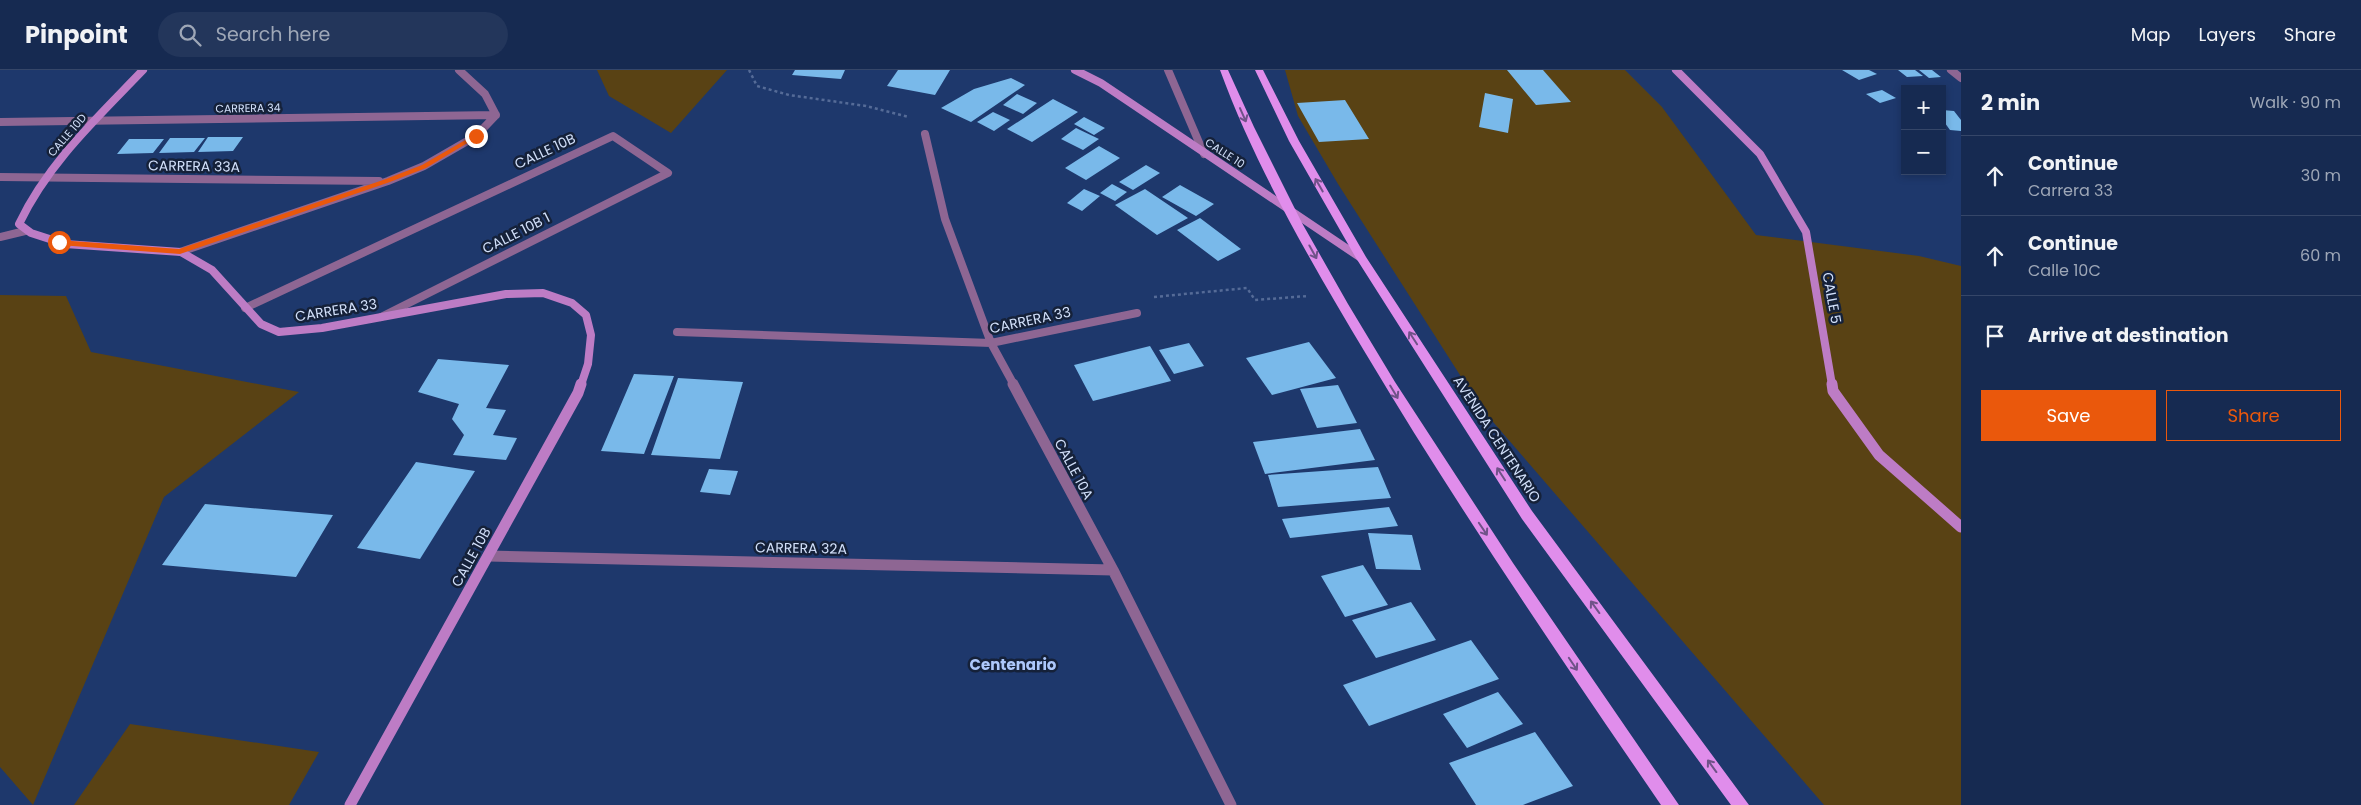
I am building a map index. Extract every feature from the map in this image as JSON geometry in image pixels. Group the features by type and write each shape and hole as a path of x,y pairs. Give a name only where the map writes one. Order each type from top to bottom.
{"main road":[{"path":"1224,70 1248,126 1289,209 1336,294 1400,401 1479,524 1671,805"},
{"name":"AVENIDA CENTENARIO","path":"1259,70 1294,141 1361,258 1527,515 1741,805"}],"street":[{"name":"CALLE 10D","path":"22,227 24,212 46,178 94,121 144,70"},
{"path":"180,252 388,181 424,166 476,136 496,115 485,94 459,70"},
{"name":"CALLE 10","path":"1075,70 1101,83 1361,258"},
{"path":"1168,70 1204,154"},
{"name":"CALLE 5","path":"1676,70 1760,154 1806,232 1833,392 1878,455 1961,527"},
{"path":"1951,70 1961,78"},
{"name":"CARRERA 34","path":"0,122 496,115"},
{"name":"CALLE 10A","path":"924,134 946,219 991,343 1113,570 1231,805"},
{"name":"CALLE 10B 1","path":"377,318 668,173 613,136"},
{"name":"CALLE 10B","path":"245,308 613,136"},
{"name":"CARRERA 33A","path":"0,177 388,181"},
{"path":"0,237 22,227"},
{"name":"CARRERA 33","path":"22,227 59,242 180,252 206,265 228,285 245,308 271,330 295,332 498,295 543,293 572,303 586,315"},
{"name":"CARRERA 33","path":"677,332 991,343 1137,313"},
{"name":"CALLE 10B","path":"350,805 578,393 588,364 591,335 586,315"},
{"name":"CARRERA 32A","path":"488,556 1113,570"}],"path":[{"path":"749,70 757,86 793,95 839,100 892,111 925,123 924,134"},
{"path":"1137,313 1135,299 1247,288 1254,300 1336,294"}],"shaded area":[{"path":"597,70 727,70 671,133 609,96"},
{"path":"1285,70 1625,70 1662,107 1756,235 1919,256 1961,266 1961,805 1824,805 1481,408 1338,184 1298,116"},
{"path":"0,295 66,296 91,352 299,392 164,497 33,805 0,767"},
{"path":"130,724 319,752 289,805 74,805"}],"building":[{"path":"795,70 845,70 841,79 792,75"},
{"path":"898,70 950,70 935,95 887,86"},
{"path":"1507,70 1543,70 1571,102 1536,105"},
{"path":"1842,70 1869,70 1877,74 1859,80"},
{"path":"1898,70 1915,70 1923,76 1907,77"},
{"path":"1919,70 1932,70 1941,77 1929,78"},
{"path":"1011,78 1025,85 971,122 941,108 974,89"},
{"path":"1882,90 1896,98 1880,103 1866,94"},
{"path":"1485,93 1513,99 1508,133 1479,127"},
{"path":"1017,94 1037,103 1023,114 1003,105"},
{"path":"1053,99 1078,112 1032,142 1007,129"},
{"path":"1345,100 1369,139 1319,142 1297,103"},
{"path":"1946,110 1954,111 1961,120 1961,131 1950,130 1946,124"},
{"path":"993,112 1010,120 994,131 977,122"},
{"path":"1084,117 1105,128 1094,135 1074,124"},
{"path":"1076,128 1099,139 1083,150 1061,139"},
{"path":"208,137 243,137 233,151 198,152"},
{"path":"170,138 205,138 194,152 159,153"},
{"path":"129,139 164,139 153,153 117,154"},
{"path":"1099,146 1120,158 1086,180 1065,168"},
{"path":"1146,165 1160,173 1133,190 1119,182"},
{"path":"1112,184 1127,192 1115,201 1100,193"},
{"path":"1180,185 1214,204 1196,216 1162,197"},
{"path":"1084,189 1100,196 1082,211 1067,203"},
{"path":"1145,189 1188,218 1157,235 1115,205"},
{"path":"1200,218 1241,249 1218,261 1177,230"},
{"path":"1309,342 1336,378 1272,395 1246,358"},
{"path":"1189,343 1204,366 1174,374 1159,350"},
{"path":"1150,346 1171,381 1093,401 1074,365"},
{"path":"438,359 509,365 486,408 506,410 493,435 517,438 506,460 453,455 464,435 452,419 459,404 418,392"},
{"path":"634,374 674,376 644,454 601,451"},
{"path":"678,378 743,382 720,459 651,455"},
{"path":"1338,385 1357,423 1317,428 1300,389"},
{"path":"1360,429 1375,460 1265,474 1253,442"},
{"path":"416,462 475,471 420,559 357,548"},
{"path":"1378,467 1391,498 1278,507 1268,475"},
{"path":"709,469 738,471 730,495 700,492"},
{"path":"205,504 333,515 296,577 162,565"},
{"path":"1389,507 1398,526 1290,538 1282,519"},
{"path":"1368,533 1412,535 1421,570 1376,569"},
{"path":"1363,565 1388,605 1345,617 1321,576"},
{"path":"1411,602 1436,640 1376,658 1352,620"},
{"path":"1471,640 1499,679 1369,726 1343,685"},
{"path":"1498,692 1523,724 1467,748 1443,714"},
{"path":"1535,732 1573,786 1523,805 1476,805 1449,763"}],"district":[{"name":"Centenario","path":"1013,664"}],"route":[{"path":"59,242 180,252 388,181 424,166 476,136"}]}
